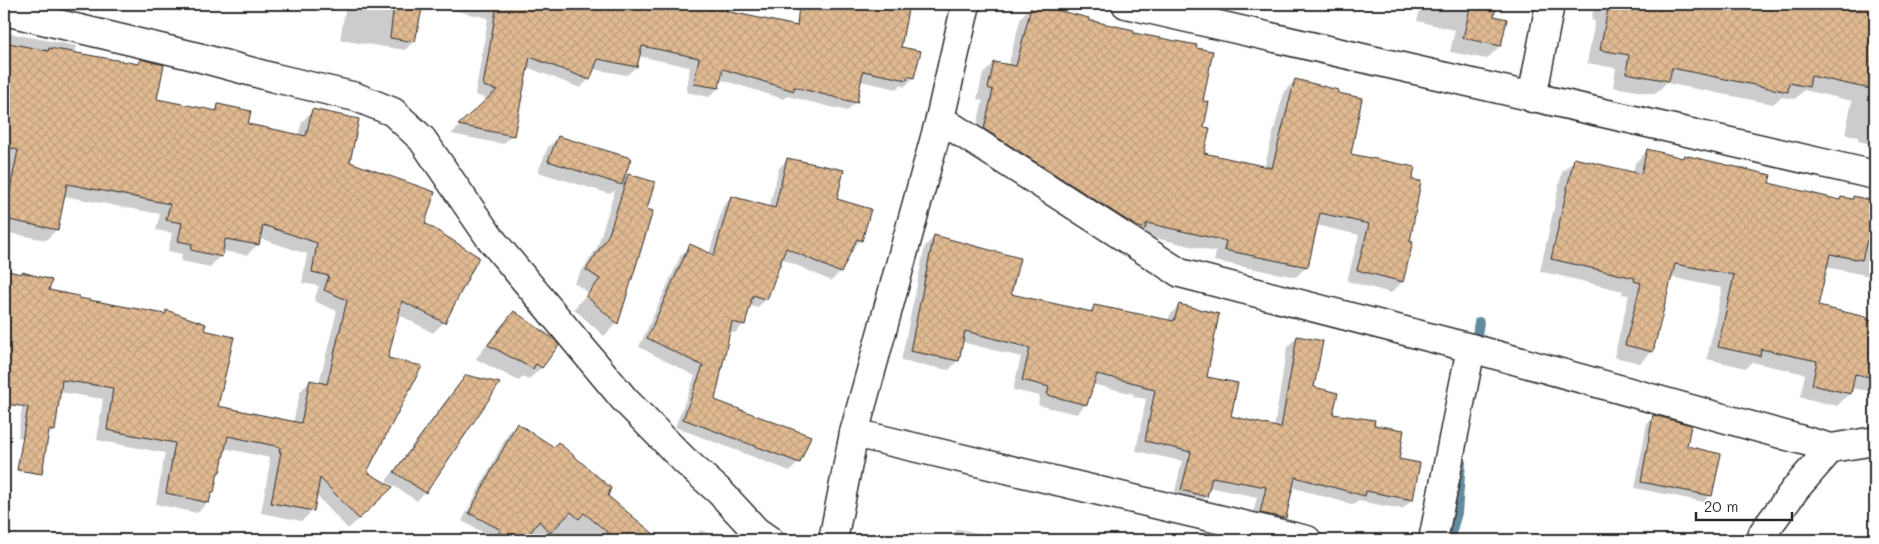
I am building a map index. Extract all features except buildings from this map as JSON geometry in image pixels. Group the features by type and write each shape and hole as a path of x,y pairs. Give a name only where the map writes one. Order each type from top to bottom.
{"street":[{"path":"833,540 854,433 940,119 966,4"},
{"path":"1126,4 1875,176"},
{"path":"1532,98 1550,4"},
{"path":"4,10 356,97 392,112 422,139 490,238 624,400 684,460 720,492 756,531 769,540"},
{"path":"940,119 1180,273 1471,348 1830,448 1875,441"},
{"path":"1433,540 1471,348"},
{"path":"854,433 1307,540"},
{"path":"1761,540 1763,533 1796,488 1830,448"}],"waterway":[{"path":"1475,349 1479,322"},
{"path":"1449,540 1457,513 1461,462"}]}
